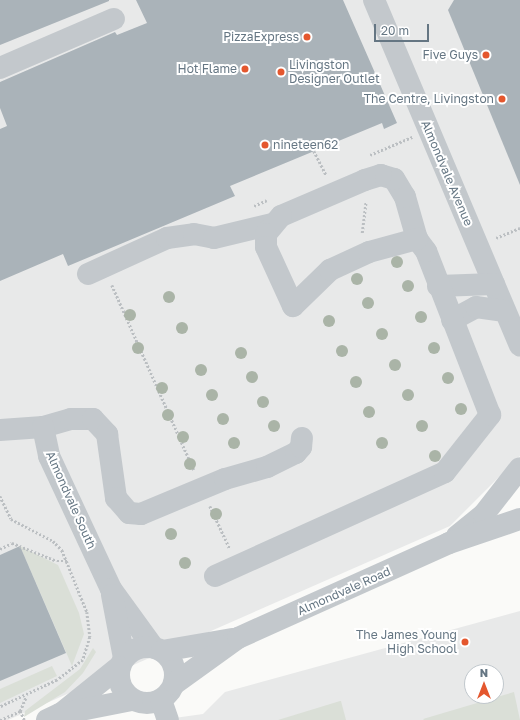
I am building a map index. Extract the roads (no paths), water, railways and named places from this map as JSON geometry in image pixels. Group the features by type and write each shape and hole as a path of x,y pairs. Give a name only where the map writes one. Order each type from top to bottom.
{"street":[{"name":"Almondvale Avenue","path":"374,0 520,345"},
{"path":"0,68 114,19"},
{"path":"215,576 445,472 490,415 438,286 426,251 418,239 405,197 394,180 381,176 365,180 280,216 272,224 266,234 266,247 293,306 330,270 366,254 418,239"},
{"path":"88,274 167,238 194,234 214,238 272,224"},
{"path":"438,286 494,284"},
{"path":"452,320 476,308 505,311"},
{"path":"0,430 43,428 71,419 93,418 107,434 116,498 129,513 146,512 225,479 267,467 296,453 302,447 302,438"},
{"name":"Almondvale South","path":"43,428 49,456 111,589 158,649"},
{"name":"Almondvale Road","path":"449,543 484,514 520,468"},
{"name":"Almondvale Road","path":"158,649 238,638 449,543 520,519"},
{"name":"Almondvale South","path":"111,589 121,663"},
{"name":"Almondvale Road","path":"168,701 238,638"},
{"path":"143,647 158,649 174,665 168,701 152,704 132,700 53,717 143,647"},
{"path":"121,663 120,686 132,700"}],"place":[{"name":"PizzaExpress","path":"307,37"},
{"name":"Five Guys","path":"486,55"},
{"name":"Hot Flame","path":"245,69"},
{"name":"Livingston Designer Outlet","path":"281,72"},
{"name":"The Centre, Livingston","path":"502,99"},
{"name":"nineteen62","path":"265,145"},
{"name":"The James Young High School","path":"465,642"}]}
